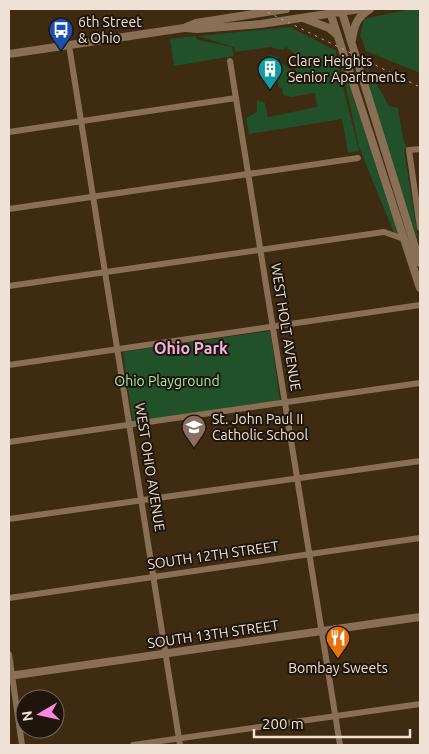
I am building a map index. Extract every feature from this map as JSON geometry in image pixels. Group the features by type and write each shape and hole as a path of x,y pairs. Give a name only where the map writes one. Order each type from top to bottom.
{"street":[{"path":"184,28 196,23 286,9"},
{"path":"9,54 184,28 223,27 301,18 329,11 360,9"},
{"path":"352,42 354,26 363,14 370,9"},
{"path":"341,10 417,259 420,288"},
{"path":"329,11 404,240 417,259"},
{"path":"301,18 329,28 336,34"},
{"name":"WEST OHIO AVENUE","path":"69,45 143,500 180,742"},
{"name":"WEST HOLT AVENUE","path":"230,61 340,745"},
{"path":"9,132 236,98"},
{"path":"420,149 409,150 420,228"},
{"path":"9,209 358,158"},
{"path":"9,286 384,232 404,240"},
{"path":"9,365 420,305"},
{"path":"9,442 420,383"},
{"path":"9,519 420,461"},
{"name":"SOUTH 12TH STREET","path":"9,598 420,538"},
{"name":"SOUTH 13TH STREET","path":"10,676 420,617"},
{"path":"9,654 10,676 22,745"},
{"path":"133,745 180,742 420,704"}],"green space":[{"path":"411,9 420,9 420,73 366,51 360,35 364,19"},
{"path":"290,27 336,51 337,63 359,151 348,153 342,119 249,134 246,118 257,112 257,100 265,103 268,117 317,107 315,93 291,97 283,95 282,88 279,88 274,61 271,61 269,55 279,57 277,60 293,71 301,65 302,59 286,47 283,50 270,47 235,52 234,47 197,36"},
{"path":"195,36 198,40 232,47 234,56 174,66 170,39"},
{"path":"338,51 399,235 394,233 359,147"},
{"path":"366,66 389,106 398,108 403,139 407,148 404,150 419,244 372,100"},
{"name":"Ohio Playground","path":"270,331 280,400 133,422 123,352"}],"railway":[{"path":"261,9 420,87"}],"place":[{"name":"6th Street & Ohio","path":"61,51"},
{"name":"Clare Heights Senior Apartments","path":"270,90"},
{"name":"St. John Paul II Catholic School","path":"194,448"},
{"name":"Bombay Sweets","path":"338,659"}],"district":[{"name":"Ohio Park","path":"191,348"}]}
